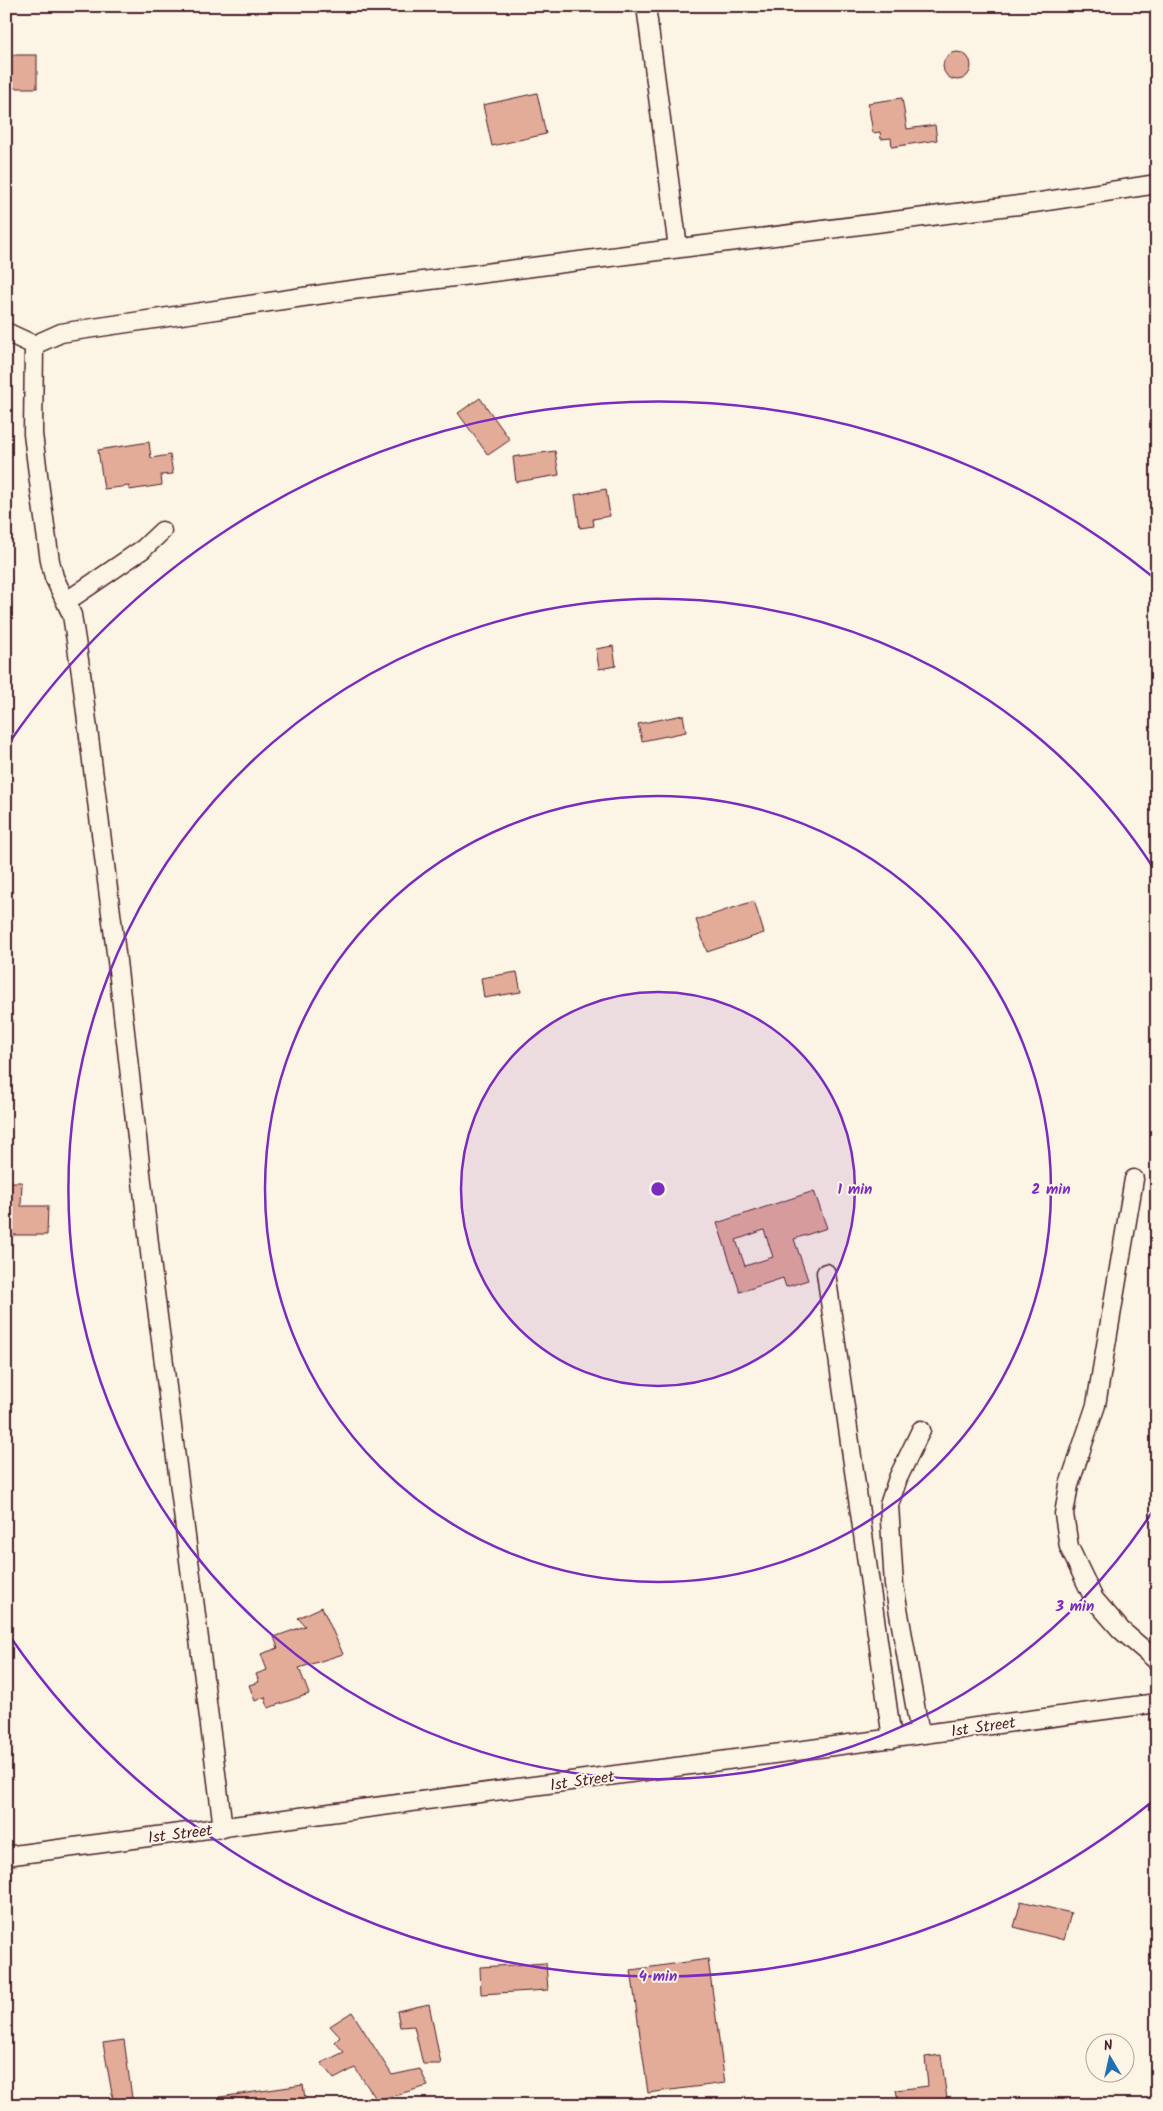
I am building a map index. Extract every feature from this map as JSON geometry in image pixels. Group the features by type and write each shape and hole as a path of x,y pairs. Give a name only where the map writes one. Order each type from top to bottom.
{"street":[{"path":"646,6 678,248"},
{"path":"6,332 34,345 73,330 344,291 1034,203 1157,184"},
{"path":"34,345 33,434 50,561 54,577 72,615 81,673 117,961 150,1261 223,1828"},
{"path":"67,601 143,549 162,531"},
{"path":"1134,1179 1096,1405 1069,1485 1064,1514 1069,1547 1094,1599 1121,1630 1157,1661"},
{"path":"826,1273 892,1739"},
{"path":"920,1734 894,1586 889,1506 898,1478 921,1430"},
{"name":"1st Street","path":"6,1856 1157,1703"}],"building":[{"path":"957,52 967,56 971,66 967,76 957,80 947,76 943,66 947,56"},
{"path":"6,55 37,55 37,88 6,88"},
{"path":"537,93 546,134 492,146 483,105"},
{"path":"902,98 907,129 935,125 937,140 892,147 891,138 881,139 880,132 873,133 868,103"},
{"path":"480,398 510,440 488,455 458,413"},
{"path":"149,442 151,458 170,455 173,474 161,475 162,485 129,490 129,486 104,489 98,450"},
{"path":"555,451 559,475 516,482 513,457"},
{"path":"606,489 610,516 593,519 594,526 580,528 575,495"},
{"path":"613,646 616,666 599,669 596,649"},
{"path":"683,715 686,732 642,741 638,724"},
{"path":"754,901 764,933 707,952 696,920"},
{"path":"517,972 521,992 484,998 481,978"},
{"path":"6,1182 22,1182 21,1206 48,1206 47,1235 6,1235"},
{"path":"814,1191 827,1228 794,1239 808,1280 786,1287 783,1278 740,1292 717,1223","holes":["764,1230 773,1257 745,1266 736,1240"]},
{"path":"322,1607 343,1654 299,1668 309,1694 268,1708 265,1697 255,1701 249,1685 259,1682 256,1674 267,1670 261,1654 278,1648 274,1637 305,1626 298,1618"},
{"path":"1021,1901 1071,1913 1064,1940 1014,1927"},
{"path":"708,1959 725,2083 648,2093 631,1970"},
{"path":"546,1963 548,1990 481,1994 480,1967"},
{"path":"429,2004 441,2064 423,2064 414,2026 400,2027 397,2011"},
{"path":"352,2012 392,2075 420,2069 428,2086 377,2100 355,2068 334,2079 321,2063 344,2052 335,2042 340,2037 330,2026"},
{"path":"124,2040 133,2105 114,2105 103,2043"},
{"path":"941,2055 947,2099 899,2105 896,2090 928,2086 925,2057"},
{"path":"303,2085 306,2105 221,2105 220,2097"}]}
